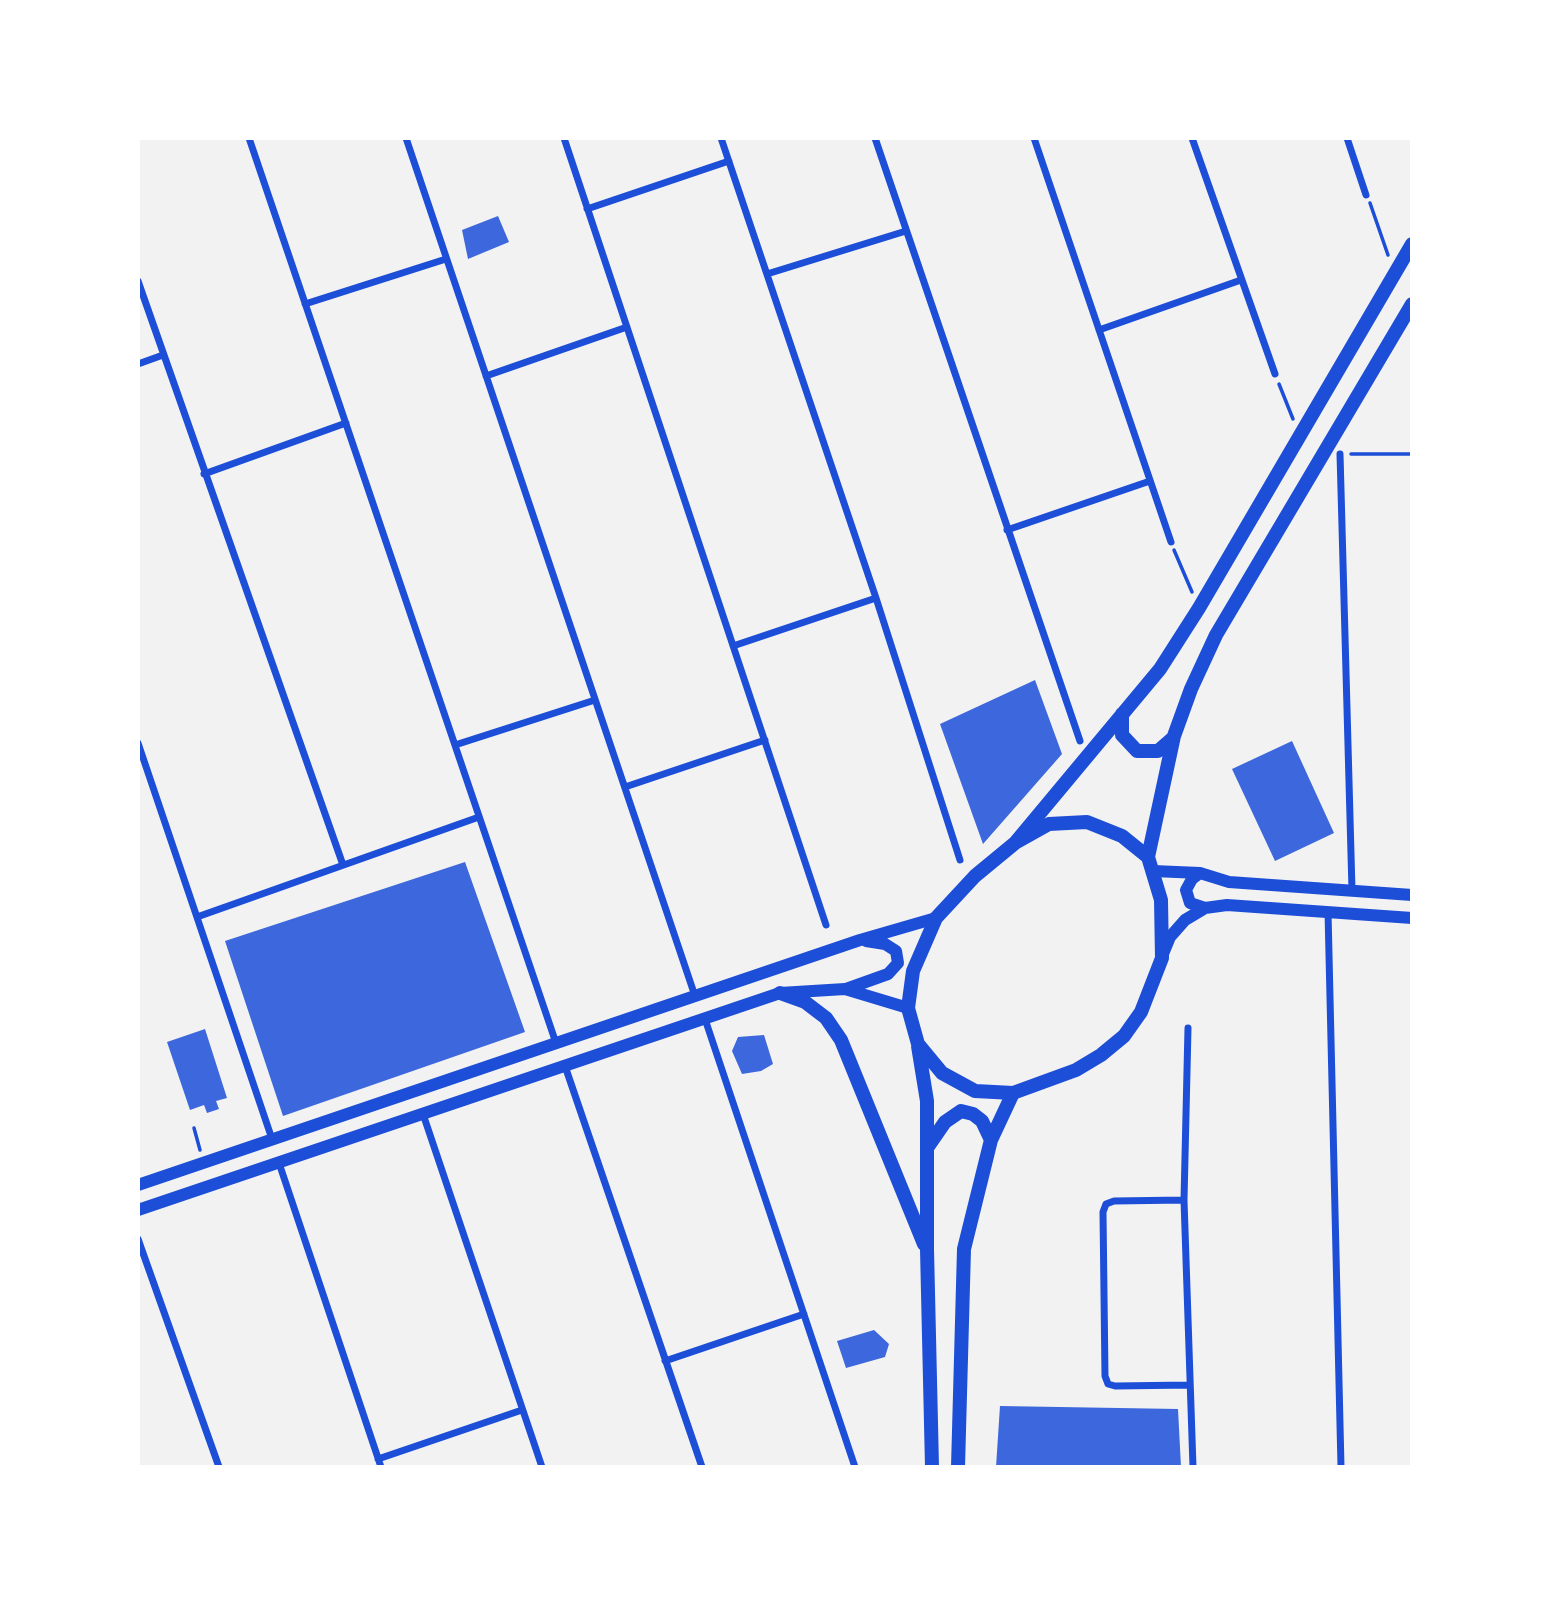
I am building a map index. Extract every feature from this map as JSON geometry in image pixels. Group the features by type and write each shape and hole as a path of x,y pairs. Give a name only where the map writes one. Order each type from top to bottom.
{"main road":[{"path":"1015,843 1160,669 1199,608 1412,244"},
{"path":"918,1044 942,1073 975,1091 1013,1093 1076,1070 1101,1055 1124,1036 1141,1012 1162,958 1161,900 1151,864 1174,736 1191,688 1216,635 1412,304"},
{"path":"1122,714 1122,735 1137,751 1158,751 1174,736"},
{"path":"932,1467 927,1101 918,1044 908,1008 913,971 936,918 975,876 1015,843 1049,824 1087,822 1122,836 1151,864"},
{"path":"780,993 805,1002 826,1018 841,1040 927,1249"},
{"path":"958,1467 964,1249 991,1140 1013,1093"},
{"path":"928,1148 946,1122 961,1111 973,1114 982,1121 991,1140"}],"street":[{"path":"249,138 556,1043"},
{"path":"406,138 695,996"},
{"path":"564,138 826,925"},
{"path":"721,138 876,598 960,860"},
{"path":"875,138 1080,741"},
{"path":"1034,138 1171,542"},
{"path":"1192,138 1275,374"},
{"path":"1347,138 1366,195"},
{"path":"587,209 729,162"},
{"path":"767,274 906,231"},
{"path":"305,304 446,258"},
{"path":"1099,330 1241,280"},
{"path":"138,281 343,865"},
{"path":"486,376 627,327"},
{"path":"138,364 163,355"},
{"path":"204,474 346,423"},
{"path":"1340,454 1352,890"},
{"path":"1007,530 1150,481"},
{"path":"733,646 876,598"},
{"path":"455,745 595,700"},
{"path":"625,787 765,740"},
{"path":"138,743 272,1139"},
{"path":"197,917 479,817"},
{"path":"1151,864 1200,873 1229,882 1412,895"},
{"path":"1200,873 1192,879 1186,890 1190,903 1205,908"},
{"path":"1162,958 1170,937 1177,928 1205,908 1227,905 1412,918"},
{"path":"1328,912 1341,1467"},
{"path":"138,1185 860,940 936,918"},
{"path":"138,1210 780,993 845,989 888,974 898,963 896,951 885,944 860,940"},
{"path":"845,989 908,1008"},
{"path":"705,1018 855,1467"},
{"path":"1188,1028 1184,1200 1193,1467"},
{"path":"565,1066 702,1467"},
{"path":"383,1102 392,1124"},
{"path":"423,1114 542,1467"},
{"path":"279,1163 379,1463 523,1410"},
{"path":"1184,1200 1114,1201 1106,1204 1103,1212 1105,1376 1108,1384 1115,1386 1190,1385"},
{"path":"138,1239 219,1467"},
{"path":"665,1361 804,1314"}],"path":[{"path":"1366,195 1394,272"},
{"path":"1275,374 1300,437"},
{"path":"1340,454 1412,454"},
{"path":"1171,542 1199,608"},
{"path":"194,1128 204,1162"}],"building":[{"path":"498,216 509,242 468,259 462,230"},
{"path":"1035,680 1062,754 983,844 940,724"},
{"path":"1292,741 1334,833 1275,861 1232,769"},
{"path":"465,862 525,1032 283,1116 225,941"},
{"path":"205,1029 227,1098 216,1101 219,1109 207,1113 204,1105 190,1110 167,1042"},
{"path":"764,1035 773,1064 761,1071 742,1074 732,1051 738,1037"},
{"path":"874,1330 889,1344 885,1357 846,1368 837,1341"},
{"path":"1000,1406 1178,1409 1181,1467 996,1467"}]}
